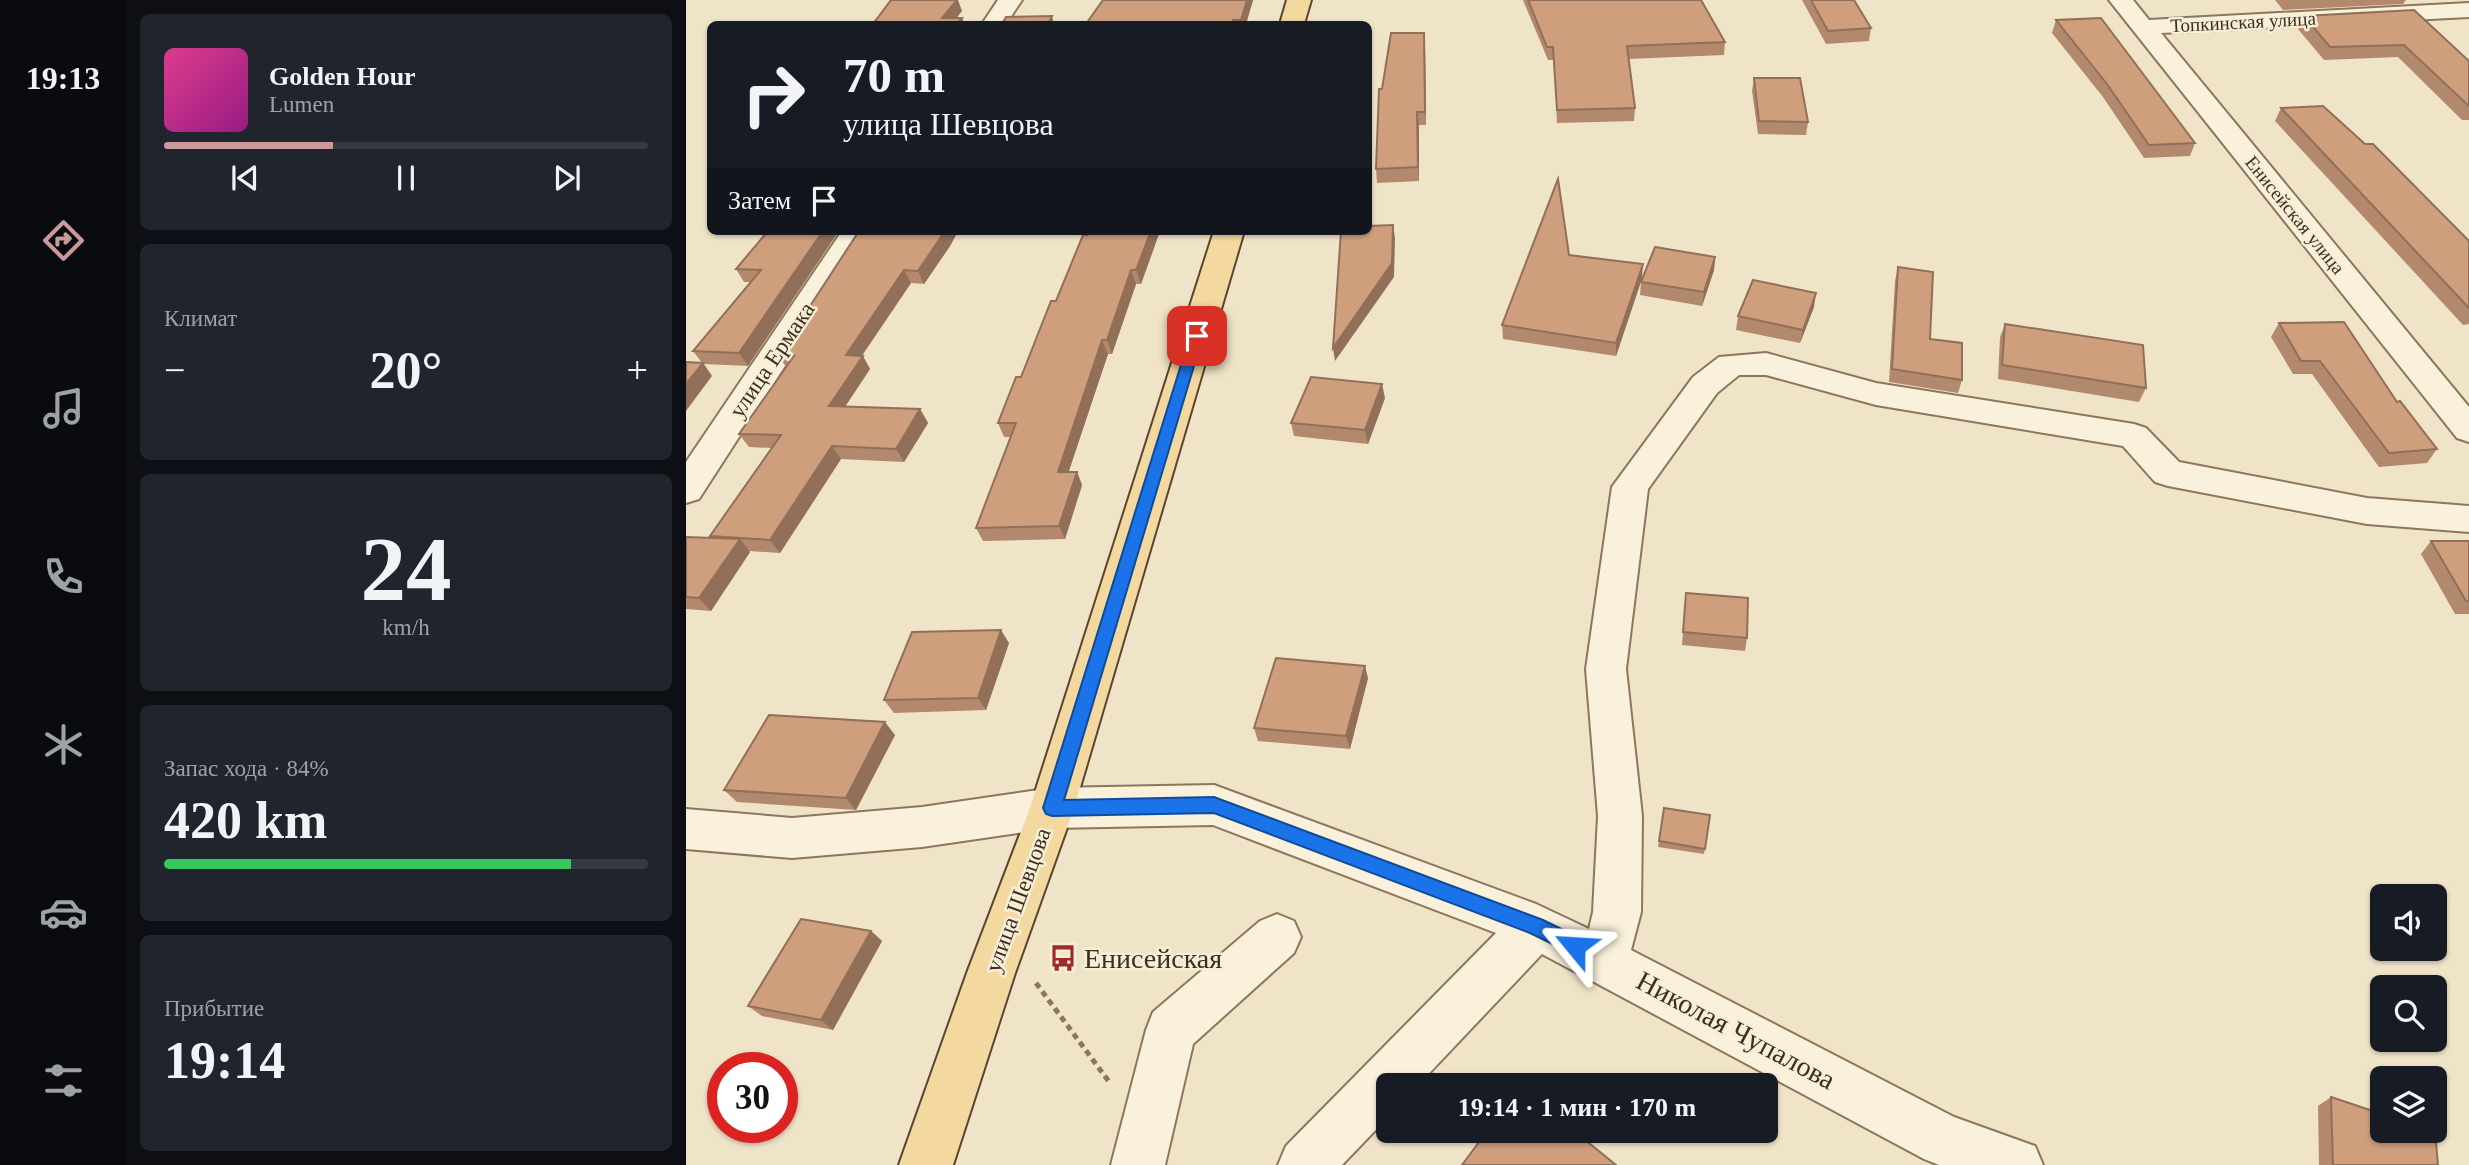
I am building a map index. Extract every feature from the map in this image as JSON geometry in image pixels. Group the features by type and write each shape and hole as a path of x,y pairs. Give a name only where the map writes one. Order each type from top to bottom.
{"main road":[{"path":"1293,21 1299,0"},
{"name":"улица Шевцова","path":"926,1165 991,973 1052,808 1228,235"}],"street":[{"path":"996,21 1010,0"},
{"name":"Енисейская улица","path":"2121,0 2469,430"},
{"name":"Топкинская улица","path":"2143,27 2466,13"},
{"name":"улица Ермака","path":"686,489 854,235"},
{"path":"1604,960 1617,912 1620,816 1606,670 1630,487 1705,385 1731,365 1766,364 1876,394 2134,436 2168,473 2367,511 2469,519"},
{"name":"Николая Чупалова","path":"686,829 792,838 922,827 1052,808 1214,805 1536,926 1604,960 1935,1152 2016,1165"},
{"path":"1305,1165 1536,926"},
{"path":"1142,1148 1171,1030 1277,937"}],"path":[{"path":"1036,983 1142,1148"}],"building":[{"path":"891,0 957,0 942,18 962,18 960,21 875,21"},
{"path":"1103,0 1247,0 1241,20 1088,21"},
{"path":"1528,0 1701,0 1725,42 1627,46 1635,108 1557,110 1553,47 1547,47"},
{"path":"1811,0 1854,0 1871,28 1828,31"},
{"path":"2414,10 2469,61 2469,106 2404,45 2330,47 2304,16"},
{"path":"1052,16 1050,21 1004,21 1006,17"},
{"path":"2101,18 2195,143 2149,145 2107,84 2056,20"},
{"path":"1391,33 1424,33 1425,112 1417,112 1418,167 1376,169 1379,89 1382,89"},
{"path":"1754,78 1800,78 1808,122 1759,121"},
{"path":"2323,106 2365,144 2373,144 2469,241 2469,308 2281,108"},
{"path":"1558,179 1569,255 1643,264 1616,343 1502,325"},
{"path":"1393,225 1392,263 1333,348 1341,235 1372,235 1372,226"},
{"path":"765,235 820,235 739,353 693,351 761,270 736,269"},
{"path":"856,235 942,235 918,271 904,270 846,355 863,356 829,406 920,409 896,449 832,446 770,540 710,536 781,435 739,434 794,356 778,355"},
{"path":"1083,235 1149,235 1136,270 1131,270 1107,340 1102,340 1058,472 1077,472 1059,526 976,528 1016,423 998,423 1016,377 1021,377 1051,301 1056,301"},
{"path":"1655,247 1715,257 1704,292 1641,282"},
{"path":"1898,267 1933,272 1930,339 1962,343 1962,380 1892,369"},
{"path":"1753,280 1816,293 1803,330 1738,316"},
{"path":"2344,322 2397,402 2400,401 2437,449 2389,453 2320,361 2301,361 2279,323"},
{"path":"2005,324 2143,345 2146,388 2002,365"},
{"path":"686,362 703,363 686,384"},
{"path":"1311,377 1382,384 1365,430 1291,423"},
{"path":"686,537 740,539 699,598 686,597"},
{"path":"2431,541 2469,541 2469,601 2466,601"},
{"path":"1686,593 1748,598 1747,638 1683,632"},
{"path":"1001,630 978,698 884,700 912,632"},
{"path":"1276,658 1365,666 1346,736 1254,728"},
{"path":"769,715 885,722 846,798 724,790"},
{"path":"1664,808 1710,815 1705,849 1659,841"},
{"path":"801,919 871,931 821,1020 748,1006"},
{"path":"2331,1097 2370,1110 2370,1143 2436,1143 2438,1165 2333,1165"},
{"path":"1478,1143 1589,1143 1616,1165 1462,1165"}],"place":[{"name":"Енисейская","path":"1063,958"}],"route":[{"path":"1197,336 1052,808 1214,805 1536,926 1575,946"}]}
